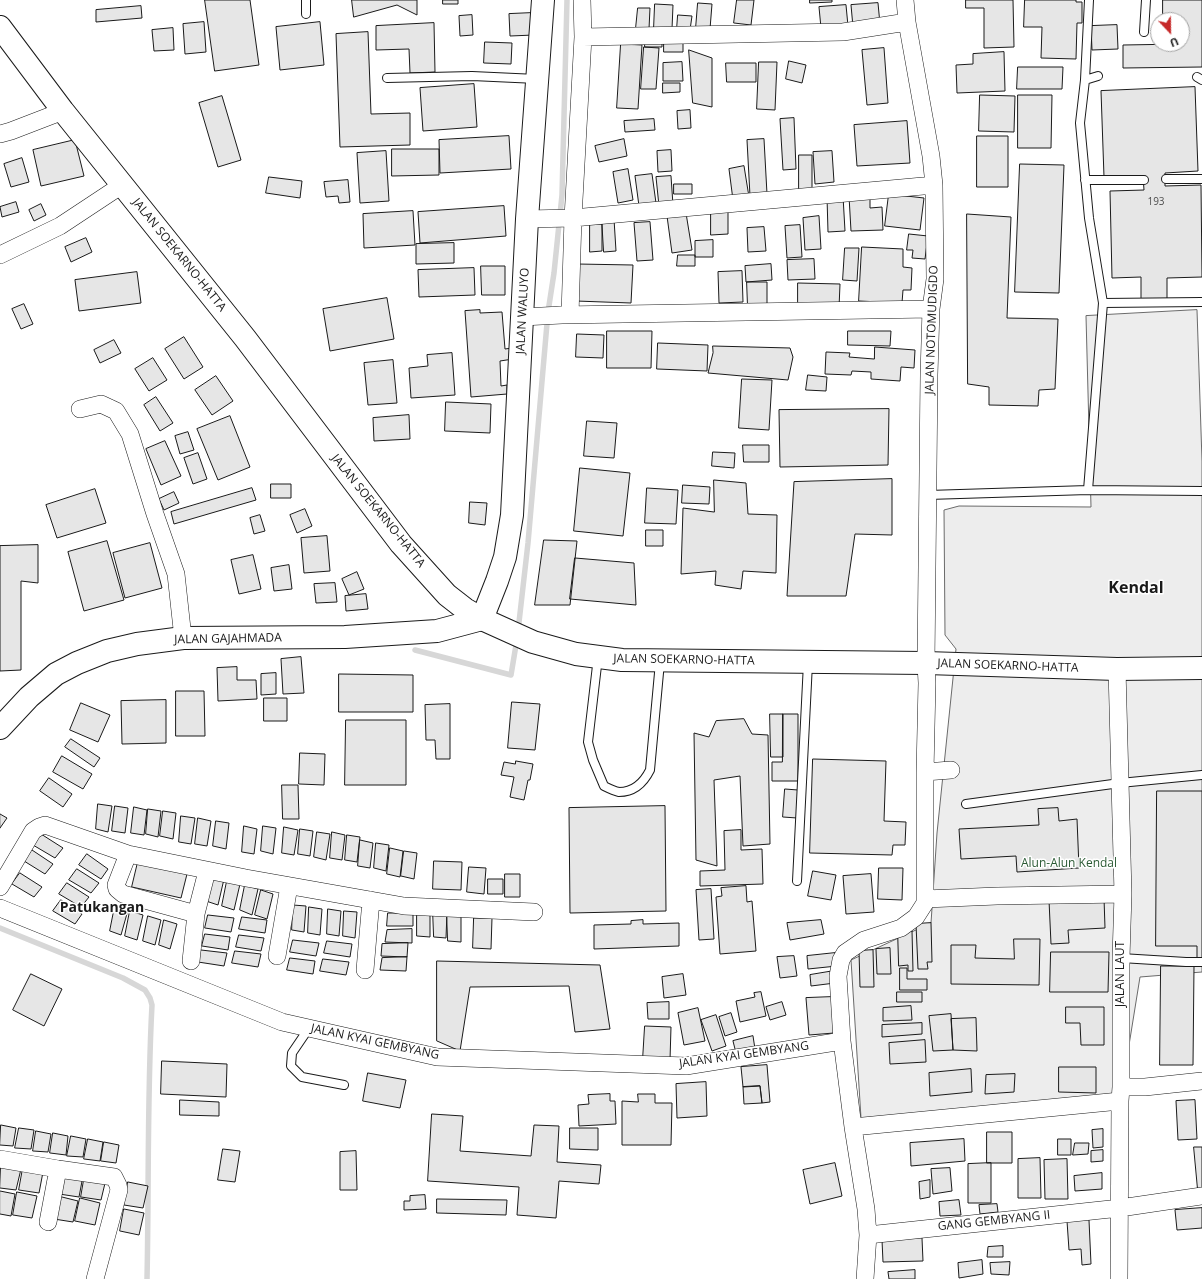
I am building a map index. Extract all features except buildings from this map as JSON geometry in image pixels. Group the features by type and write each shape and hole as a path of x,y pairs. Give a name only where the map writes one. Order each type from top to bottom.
{"main road":[{"name":"JALAN WALUYO","path":"491,623 512,515 529,317 534,218 537,79 543,0"},
{"name":"JALAN SOEKARNO-HATTA","path":"0,26 63,111 245,338 401,544 448,595 465,609 491,623 533,642 576,654 622,660 926,663 1117,669 1202,668"},
{"name":"JALAN GAJAHMADA","path":"0,728 29,697 56,674 107,651 137,644 184,638 345,637 437,631 491,623"}],"street":[{"path":"566,315 569,218 583,37 582,0"},
{"name":"JALAN NOTOMUDIGDO","path":"905,0 932,156 934,185 935,279 931,309 926,663 925,899"},
{"path":"583,37 843,32 908,22"},
{"path":"0,134 11,132 63,111"},
{"path":"0,256 60,226 122,185"},
{"path":"534,218 569,218 934,185"},
{"path":"529,317 566,315 931,309"},
{"path":"80,409 101,404 116,411 130,434 155,514 176,574 184,638"},
{"name":"JALAN LAUT","path":"1117,669 1123,894 1121,958 1119,1279"},
{"path":"925,772 952,770"},
{"path":"0,887 33,832 39,827 45,825 128,854 207,871 290,886 404,906 534,912"},
{"path":"128,854 116,886 119,892 196,914"},
{"path":"191,960 196,914 207,871"},
{"path":"277,956 290,886"},
{"path":"865,1279 868,1235 866,1209 853,1127 842,1040 838,976 841,960 845,953 864,940 901,928 916,917 925,904 925,899 1123,894"},
{"path":"365,970 371,900"},
{"name":"JALAN KYAI GEMBYANG","path":"0,908 282,1022 437,1057 686,1066 842,1040"},
{"path":"853,1127 1121,1094 1145,1087 1202,1081"},
{"path":"0,1158 58,1169 114,1176 119,1190 94,1279"},
{"path":"48,1222 58,1169"},
{"name":"GANG GEMBYANG II","path":"868,1235 1120,1208 1202,1196"}],"lane":[{"path":"306,0 306,14"},
{"path":"1088,490 1103,303 1088,218 1080,123 1085,80 1089,0"},
{"path":"1144,32 1146,0"},
{"path":"387,78 472,76 537,79"},
{"path":"1085,80 1098,76"},
{"path":"1166,179 1202,179"},
{"path":"1086,180 1144,180"},
{"path":"1103,303 1202,302"},
{"path":"928,495 1088,490 1202,491"},
{"path":"598,657 588,742 593,760 604,786 618,792 636,788 647,776 650,770 660,661"},
{"path":"797,881 808,662"},
{"path":"966,804 1120,783 1202,775"},
{"path":"1121,958 1202,962"},
{"path":"309,1028 292,1053 291,1066 302,1077 344,1085"}],"green space":[{"name":"Alun-Alun Kendal","path":"1197,310 1202,461 1202,972 1140,977 1120,1101 861,1118 851,960 931,923 937,833 956,649 945,635 944,510 959,506 1091,507 1086,316"}],"waterway":[{"path":"518,631 528,543 548,312 554,273 562,195 567,0"},
{"path":"415,650 511,675 517,639"},
{"path":"0,928 123,978 145,990 150,998 152,1005 150,1039 147,1279"}],"district":[{"name":"Kendal","path":"1136,588"},
{"name":"Patukangan","path":"102,908"}]}
